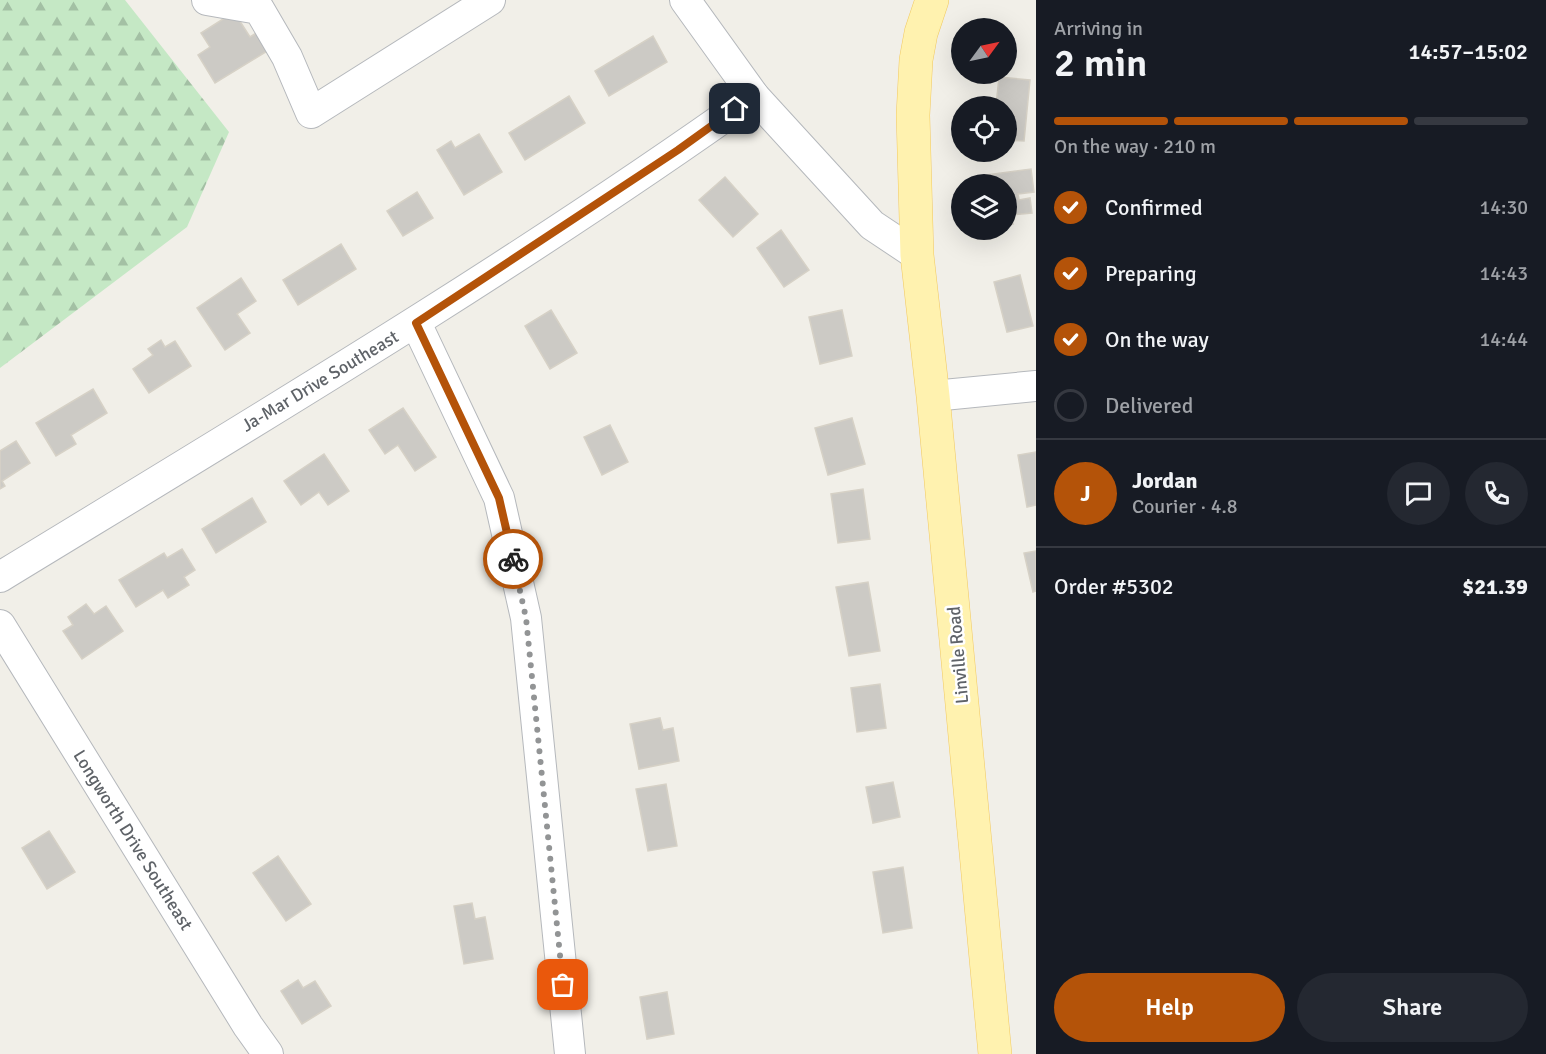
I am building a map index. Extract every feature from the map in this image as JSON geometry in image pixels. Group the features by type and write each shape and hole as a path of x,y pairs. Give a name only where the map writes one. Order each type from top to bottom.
{"main road":[{"name":"Linville Road","path":"932,0 921,33 916,60 914,104 917,255 933,396 995,1054"}],"street":[{"path":"207,0 259,9 287,57 311,113 490,0"},
{"path":"685,0 754,96 872,225 917,255"},
{"name":"Ja-Mar Drive Southeast","path":"0,577 416,323 678,150 754,96"},
{"path":"416,323 499,498 526,618 570,1054"},
{"path":"933,396 1036,386"},
{"name":"Longworth Drive Southeast","path":"0,625 248,1026 268,1054"}],"green space":[{"path":"0,0 125,0 229,132 187,227 0,368"}],"building":[{"path":"234,12 250,37 258,32 269,50 215,83 198,55 210,47 201,33"},
{"path":"653,36 667,62 609,96 595,71"},
{"path":"1017,79 1030,80 1024,141 1017,141 1017,96 997,96 998,84 1017,84"},
{"path":"569,96 585,123 525,160 509,133"},
{"path":"479,134 502,172 464,195 437,150 451,141 455,148"},
{"path":"1031,169 1034,192 1018,194 1019,200 1030,198 1032,213 1017,214 1017,174 994,174"},
{"path":"725,177 758,214 733,237 699,200"},
{"path":"417,192 433,218 403,236 387,211"},
{"path":"781,230 809,270 784,287 757,248"},
{"path":"341,244 356,269 298,305 283,280"},
{"path":"1020,275 1033,326 1007,332 994,282"},
{"path":"241,278 256,301 237,314 250,333 225,350 197,308"},
{"path":"551,310 577,353 550,369 525,326"},
{"path":"842,310 852,356 820,364 809,317"},
{"path":"161,340 165,347 175,341 191,366 149,393 133,369 153,355 148,349"},
{"path":"93,389 107,413 71,435 76,444 56,456 36,423"},
{"path":"403,408 436,457 415,471 398,445 385,454 369,430"},
{"path":"852,418 865,464 828,475 815,428"},
{"path":"610,425 628,462 602,475 584,437"},
{"path":"16,441 30,463 2,481 5,486 0,489 0,451"},
{"path":"1036,452 1036,505 1027,507 1018,455"},
{"path":"324,454 349,491 328,505 319,492 301,505 284,481"},
{"path":"863,489 870,539 838,543 831,494"},
{"path":"252,498 266,522 216,553 202,529"},
{"path":"182,549 195,570 184,577 189,585 168,598 163,590 136,607 119,580 164,553 167,558"},
{"path":"1036,551 1036,591 1033,592 1024,553"},
{"path":"868,582 880,651 849,656 836,587"},
{"path":"86,604 94,614 106,606 123,631 82,659 63,631 73,625 68,617"},
{"path":"880,684 886,728 857,732 851,688"},
{"path":"660,718 663,730 673,728 679,761 639,769 630,724"},
{"path":"893,782 900,817 873,823 866,787"},
{"path":"666,784 677,846 648,851 636,789"},
{"path":"49,831 75,872 47,889 22,848"},
{"path":"278,856 311,904 286,921 253,873"},
{"path":"903,867 912,928 883,933 873,872"},
{"path":"472,903 475,919 485,917 493,959 464,964 454,906"},
{"path":"298,980 303,988 315,981 331,1006 302,1024 281,991"},
{"path":"667,992 674,1034 647,1039 640,997"}],"way so far":[{"path":"513,559 526,618 563,985"}],"route":[{"path":"513,559 499,498 416,323 678,150 735,109"}]}
